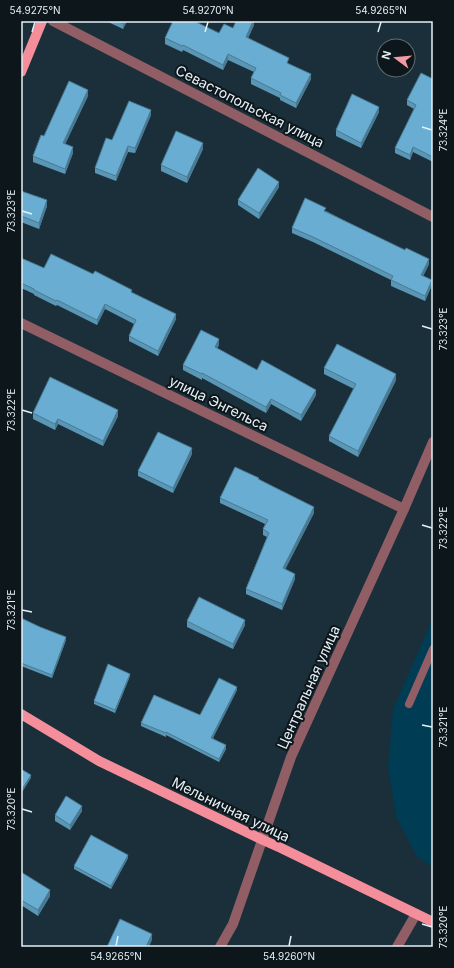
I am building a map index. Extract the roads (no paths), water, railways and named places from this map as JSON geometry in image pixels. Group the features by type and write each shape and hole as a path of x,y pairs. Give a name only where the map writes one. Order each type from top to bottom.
{"main road":[{"path":"21,72 42,21"},
{"name":"Мельничная улица","path":"21,714 99,761 433,922"}],"street":[{"name":"Севастопольская улица","path":"53,21 433,217"},
{"name":"улица Энгельса","path":"21,323 404,509"},
{"name":"Центральная улица","path":"220,947 233,924 291,757 433,442"},
{"path":"396,947 416,914"}],"lane":[{"path":"408,704 433,649"}]}
